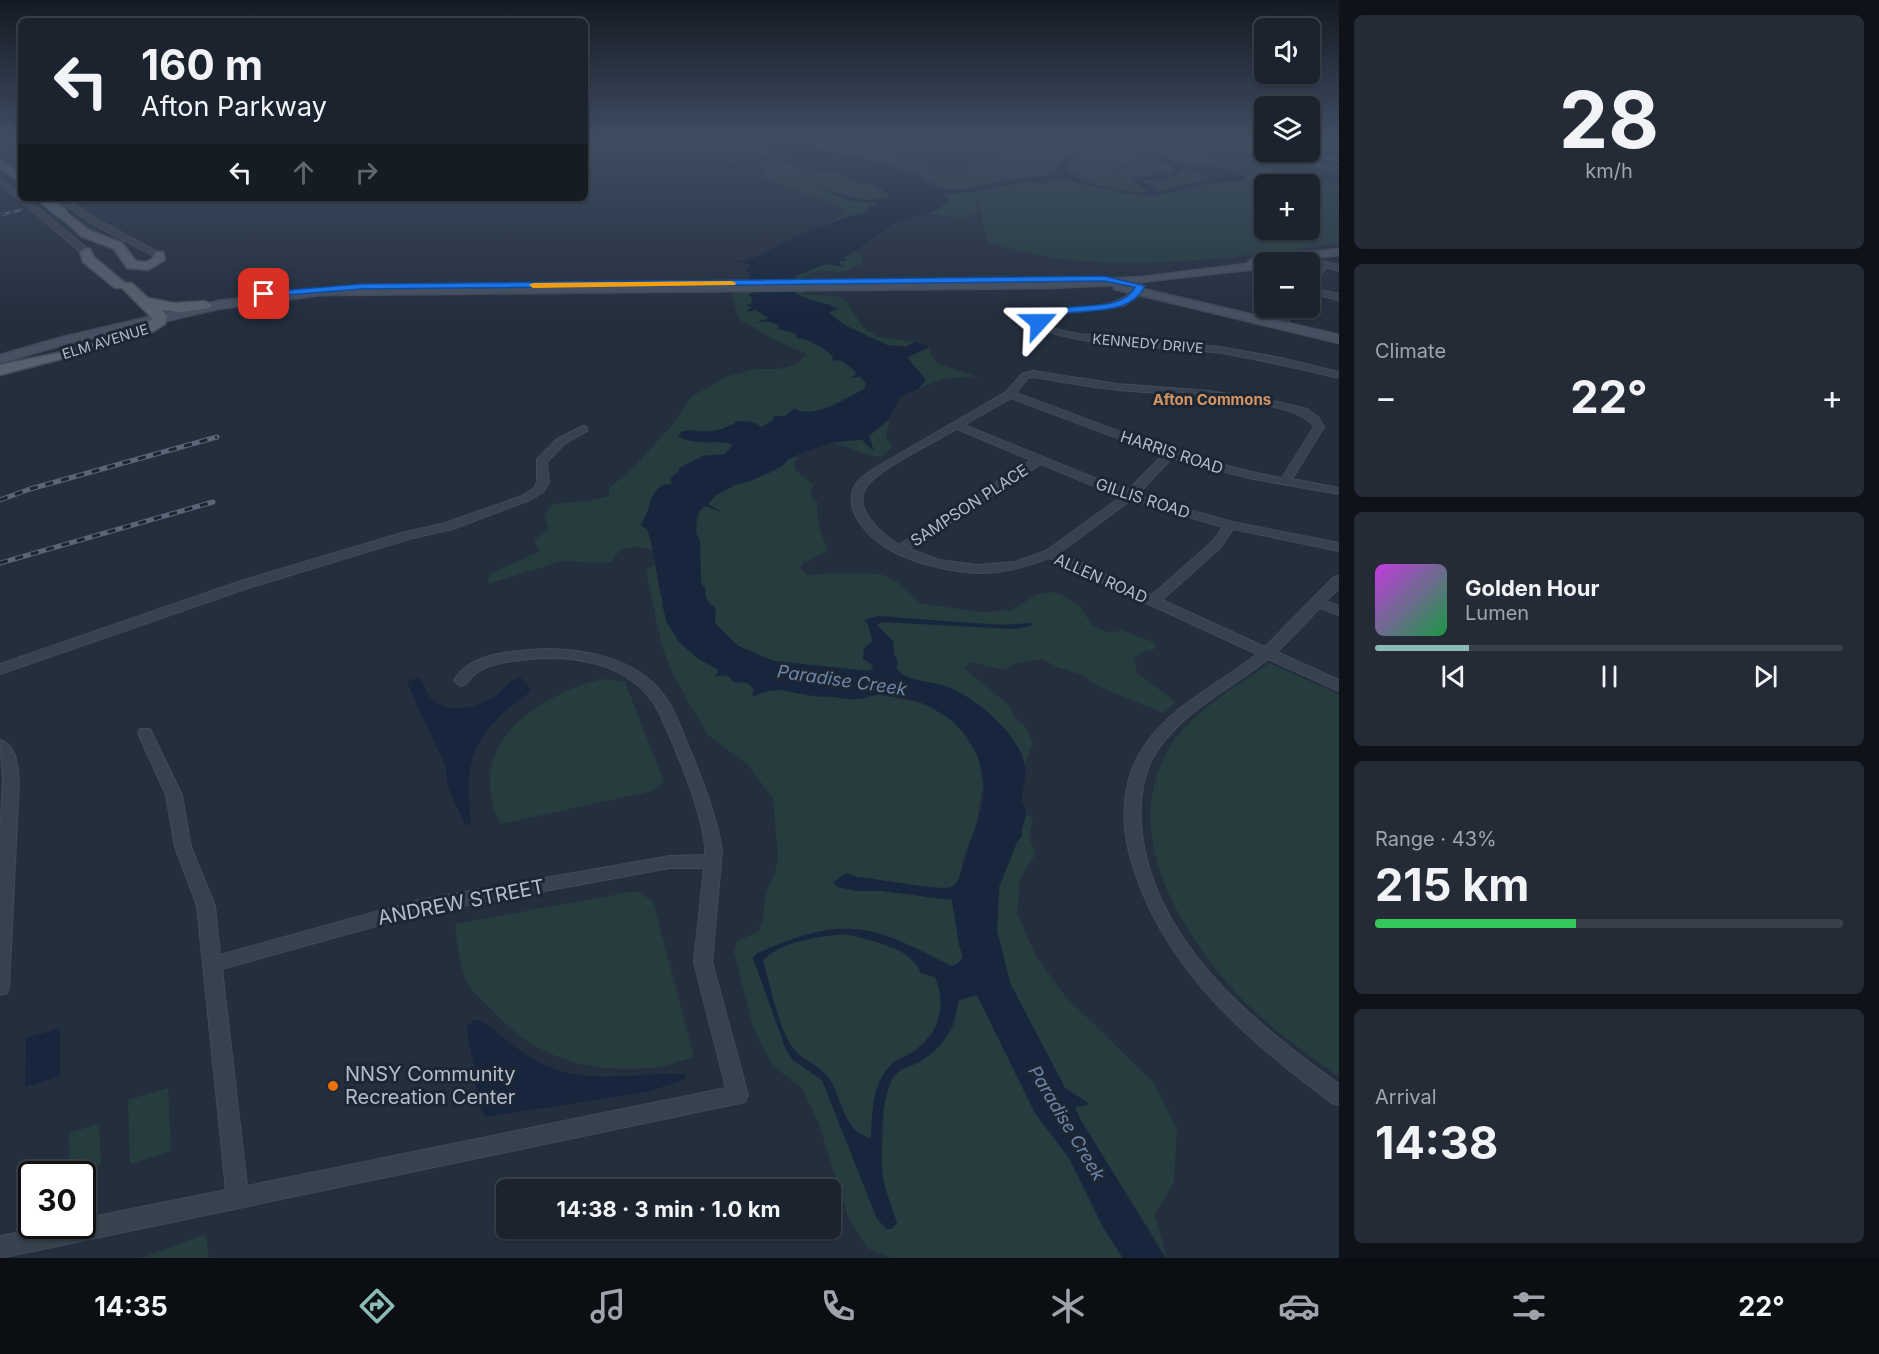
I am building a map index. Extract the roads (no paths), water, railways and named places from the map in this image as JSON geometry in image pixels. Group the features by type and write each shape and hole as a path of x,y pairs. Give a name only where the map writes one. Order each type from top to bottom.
{"main road":[{"path":"47,201 85,233 123,252 132,265 145,266 158,262 159,255"},
{"path":"86,252 95,258 123,252"},
{"name":"ELM AVENUE","path":"0,370 135,327 155,325 160,317 130,287 88,258 86,252"},
{"path":"123,252 130,287 156,306 172,308 301,291 1121,281 1254,266"},
{"path":"1320,257 1339,254"},
{"path":"130,287 132,277 164,262 159,255"},
{"path":"1098,280 1254,264"},
{"path":"1098,280 1283,322 1339,339"},
{"path":"1121,281 1139,289"},
{"path":"160,317 301,291"},
{"path":"0,359 82,337 135,327 205,304"},
{"path":"1283,322 1339,330"}],"street":[{"path":"26,201 86,252"},
{"path":"31,205 49,201"},
{"path":"66,201 99,224 159,255"},
{"path":"1320,264 1339,268"},
{"path":"1320,270 1323,265"},
{"name":"KENNEDY DRIVE","path":"1139,289 1121,304 1050,313 1040,318 1039,322 1052,331 1070,335 1253,355 1339,375"},
{"path":"1320,293 1339,297"},
{"path":"1283,322 1286,318"},
{"path":"955,425 1010,394 1025,376 1033,374 1096,384 1198,393 1291,408 1306,413 1316,420 1318,427 1284,482"},
{"name":"HARRIS ROAD","path":"1010,394 1170,454 1284,482 1339,491"},
{"name":"GILLIS ROAD","path":"955,425 1129,496 1230,525 1339,547"},
{"name":"ALLEN ROAD","path":"955,425 883,467 860,487 858,503 862,519 871,530 899,550 938,563 977,568 1017,565 1050,554 1339,686"},
{"path":"0,669 246,584 406,536 449,526 526,498 539,490 543,482 541,462 561,441 583,429"},
{"path":"1050,554 1129,496 1170,454"},
{"name":"SAMPSON PLACE","path":"899,550 1039,460"},
{"path":"1154,601 1217,544 1230,525"},
{"path":"1339,580 1266,654 1177,720 1150,749 1134,786 1132,829 1148,887 1172,935 1193,965 1255,1031 1297,1067 1339,1096"},
{"path":"1317,602 1339,611"},
{"path":"0,1247 738,1095 703,962 713,861 712,835 707,813 659,699 634,676 612,664 574,654 541,653 491,661 467,670 461,681"},
{"path":"145,733 174,795 183,847 206,906 238,1198"},
{"path":"0,745 9,758 11,782 0,987"},
{"name":"ANDREW STREET","path":"214,964 419,908 670,862 713,861"}],"water":[{"name":"Paradise Creek","path":"840,197 864,200 888,199 888,197 947,197 949,200 931,212 894,224 843,258 847,261 838,261 844,267 826,264 795,276 792,281 792,291 839,309 828,312 844,325 887,345 906,347 915,342 927,345 928,348 907,357 926,380 918,389 900,397 889,419 869,436 874,451 861,439 830,443 789,458 782,466 748,482 735,485 715,496 708,504 721,512 705,506 696,522 696,531 700,540 701,583 706,589 707,600 716,608 715,623 738,646 774,661 869,671 873,669 873,665 863,659 864,648 873,641 864,620 878,616 1000,625 1031,623 1033,625 1017,629 882,622 877,625 893,641 894,654 898,662 896,668 900,672 911,678 954,689 967,697 1004,728 1021,753 1025,765 1022,799 1026,817 1022,836 1017,842 999,887 997,931 1010,983 1065,1088 1088,1103 1088,1105 1075,1107 1080,1119 1165,1258 1123,1258 1103,1227 1069,1158 1035,1113 977,995 959,1000 951,1027 943,1042 919,1062 900,1070 892,1080 887,1093 882,1125 882,1172 897,1223 892,1229 887,1229 877,1219 822,1080 793,1060 786,1050 753,958 756,954 769,948 797,938 825,931 854,929 890,937 951,966 963,958 952,900 882,891 856,891 837,887 833,882 847,873 857,877 921,886 945,888 955,884 961,874 978,818 984,784 978,758 970,742 945,716 913,700 877,695 850,699 779,690 754,697 752,695 754,690 749,683 734,682 727,675 715,677 719,670 697,658 679,642 666,621 651,541 647,529 640,525 654,493 664,485 672,484 670,478 679,471 679,468 703,456 725,454 733,445 684,439 678,436 681,432 722,429 740,421 752,422 762,427 773,420 773,416 785,416 795,408 810,412 830,407 864,389 866,384 861,377 848,378 856,375 855,371 842,361 832,360 833,356 816,344 797,338 796,333 778,329 779,325 767,321 755,323 769,318 756,310 746,312 752,307 746,305 751,304 752,298 748,294 755,292 754,282 749,278 750,273 745,270 752,265 735,261 755,257 816,229 868,212 868,207 879,204 852,201","holes":["846,934 890,946 909,957 921,973 935,977 939,988 940,1009 938,1020 928,1038 921,1046 889,1067 879,1082 873,1105 871,1138 862,1135 849,1123 826,1075 799,1055 790,1044 778,1015 763,960 791,944 813,938"]},
{"path":"420,678 431,698 449,708 465,708 489,700 516,679 521,678 531,689 491,726 475,751 469,776 471,823 466,826 447,785 446,767 407,683"},
{"path":"475,1020 482,1021 531,1058 555,1070 610,1077 684,1074 686,1079 647,1092 486,1117 476,1103 476,1077 466,1027"},
{"path":"60,1028 60,1076 25,1087 26,1038"}],"railway":[{"path":"0,215 21,210"},
{"path":"0,500 30,489 217,437"},
{"path":"0,563 213,502"}],"place":[{"name":"NNSY Community Recreation Center","path":"333,1086"}],"district":[{"name":"Afton Commons","path":"1212,399"}]}
